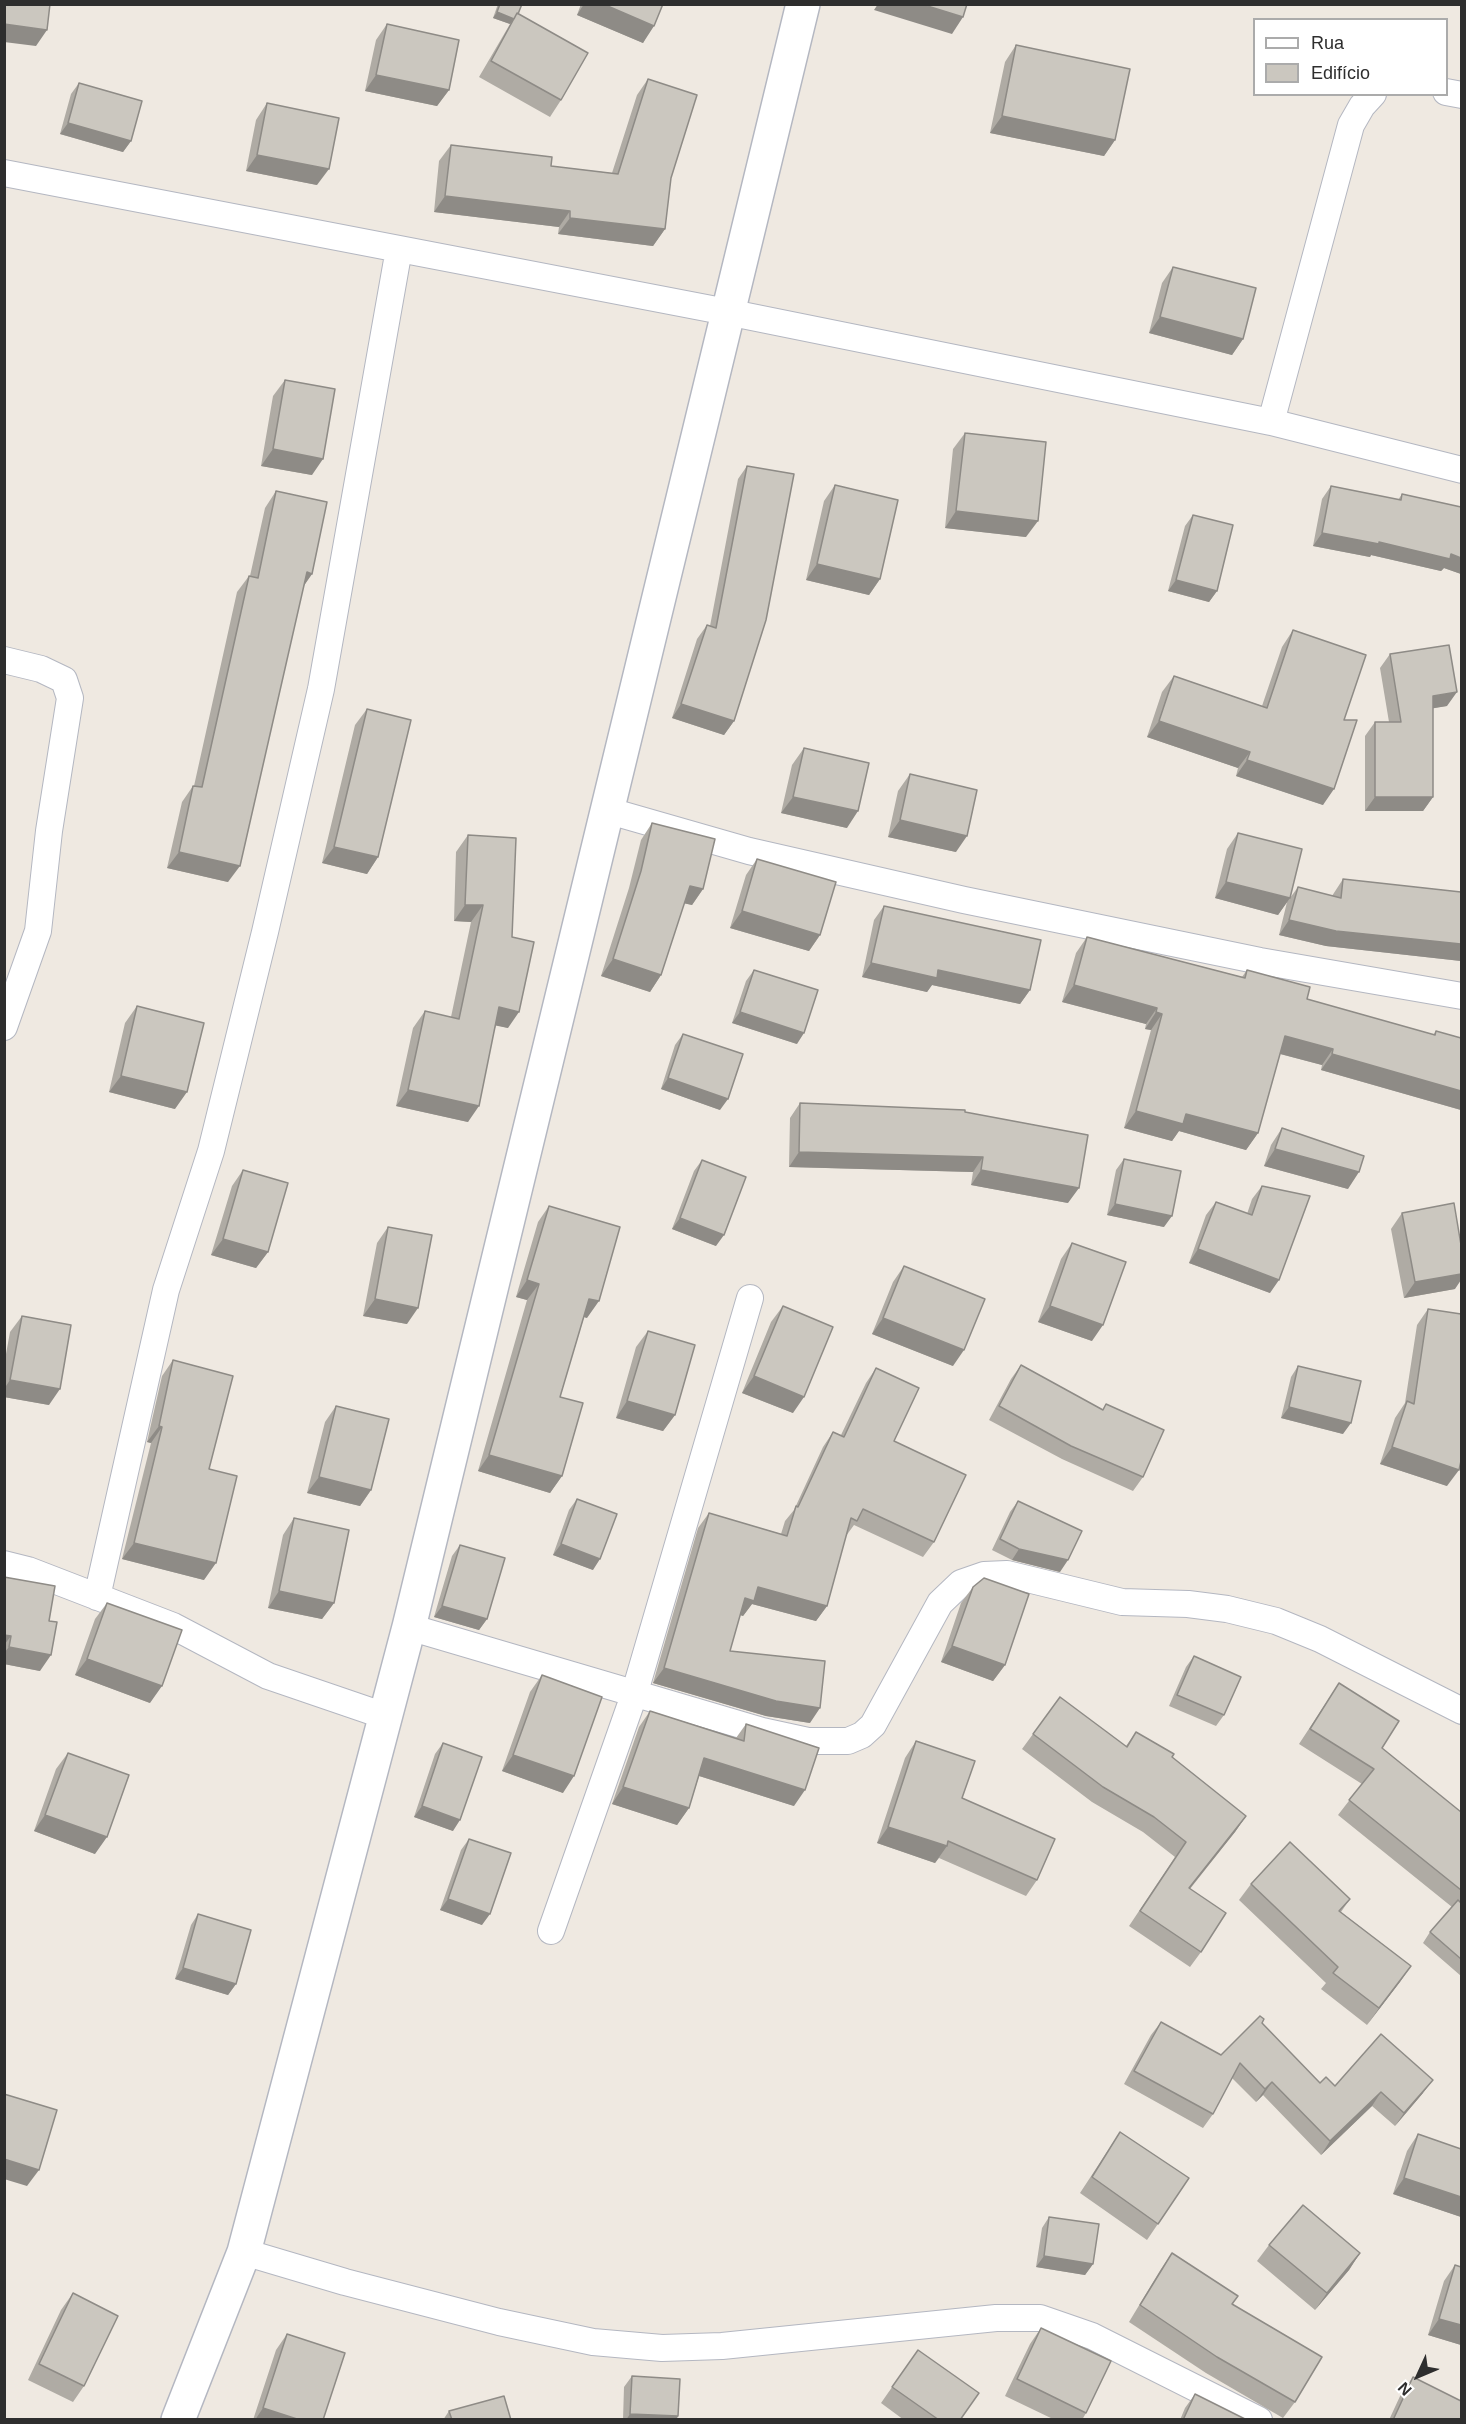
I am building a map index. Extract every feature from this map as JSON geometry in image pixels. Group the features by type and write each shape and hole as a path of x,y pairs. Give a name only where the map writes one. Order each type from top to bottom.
{"street":[{"path":"178,2420 244,2252 409,1627 803,4"},
{"path":"1271,422 1351,125 1362,106 1371,96"},
{"path":"4,173 727,312 1271,422 1461,470"},
{"path":"97,1597 166,1290 211,1151 265,932 321,689 399,249"},
{"path":"4,660 41,669 64,680 70,698 49,831 38,931 4,1027"},
{"path":"606,810 749,851 964,900 1260,961 1461,996"},
{"path":"551,1930 634,1695 750,1298"},
{"path":"4,1564 173,1626 268,1676 385,1716"},
{"path":"409,1627 762,1731 808,1741 848,1741 862,1735 873,1725 940,1603 961,1583 984,1575 1007,1574 1122,1602 1188,1604 1276,1621 1320,1639 1461,1711"},
{"path":"244,2252 499,2322 593,2342 662,2348 722,2346 996,2318 1040,2318 1092,2336 1259,2420"}],"building":[{"path":"4,4 50,4 47,30 4,24"},
{"path":"500,4 522,4 514,19 497,12"},
{"path":"603,4 663,4 654,26"},
{"path":"921,4 967,4 963,17"},
{"path":"517,13 588,53 561,100 491,61"},
{"path":"387,24 459,40 449,90 376,75"},
{"path":"1016,45 1130,69 1115,140 1002,116"},
{"path":"648,79 697,95 671,178 665,229 570,218 570,211 445,196 451,145 552,157 551,166 618,174"},
{"path":"79,83 142,101 131,141 68,123"},
{"path":"267,103 339,118 329,169 257,155"},
{"path":"1173,267 1256,288 1243,339 1160,317"},
{"path":"285,380 335,389 323,459 273,449"},
{"path":"965,433 1046,442 1038,521 956,511"},
{"path":"747,466 794,474 766,620 734,721 681,704 707,625 716,628"},
{"path":"835,485 898,500 880,579 817,564"},
{"path":"1331,486 1401,500 1402,494 1461,507 1461,558 1451,554 1450,559 1379,542 1379,544 1322,533"},
{"path":"276,491 327,502 312,574 307,572 240,866 179,852 193,786 202,787 249,576 258,578"},
{"path":"1193,515 1233,525 1217,591 1176,580"},
{"path":"1293,630 1366,655 1344,720 1357,720 1334,789 1247,760 1250,752 1159,721 1174,676 1267,708"},
{"path":"1449,645 1457,692 1433,696 1433,797 1375,797 1375,722 1401,722 1390,654"},
{"path":"367,709 411,720 378,857 334,847"},
{"path":"804,748 869,763 858,811 793,797"},
{"path":"910,774 977,790 967,836 900,820"},
{"path":"652,823 715,839 703,889 690,886 661,975 613,959 641,871"},
{"path":"1238,833 1302,849 1290,898 1226,882"},
{"path":"468,835 516,838 512,937 534,942 519,1012 499,1007 479,1106 408,1090 425,1011 459,1019 483,905 465,905"},
{"path":"757,859 836,882 820,935 742,911"},
{"path":"1343,879 1461,892 1461,944 1336,931 1289,920 1298,887 1341,898"},
{"path":"884,906 1041,940 1030,990 938,970 937,978 871,963"},
{"path":"1087,937 1245,978 1247,970 1310,987 1307,999 1435,1035 1436,1031 1461,1038 1461,1091 1332,1054 1333,1049 1285,1036 1258,1133 1186,1114 1183,1124 1136,1111 1162,1014 1156,1012 1157,1008 1074,985"},
{"path":"754,970 818,990 804,1033 740,1012"},
{"path":"137,1006 204,1023 187,1092 121,1076"},
{"path":"683,1034 743,1054 728,1099 668,1078"},
{"path":"800,1103 965,1110 965,1112 1088,1135 1079,1188 981,1170 983,1157 799,1152"},
{"path":"1282,1128 1364,1156 1359,1172 1275,1149"},
{"path":"1124,1159 1181,1171 1172,1216 1115,1204"},
{"path":"702,1160 746,1177 724,1235 680,1218"},
{"path":"243,1170 288,1183 268,1252 223,1239"},
{"path":"1262,1186 1310,1196 1279,1280 1198,1249 1216,1202 1252,1215"},
{"path":"1454,1203 1461,1245 1461,1274 1415,1282 1402,1213"},
{"path":"549,1206 620,1227 599,1301 589,1299 560,1397 583,1403 562,1476 489,1455 539,1284 527,1280"},
{"path":"388,1227 432,1235 418,1308 375,1299"},
{"path":"1072,1243 1126,1262 1103,1325 1050,1306"},
{"path":"904,1266 985,1299 964,1350 883,1318"},
{"path":"783,1306 833,1327 804,1397 754,1376"},
{"path":"1428,1309 1461,1314 1461,1461 1459,1470 1392,1447 1407,1401 1414,1404"},
{"path":"22,1316 71,1325 60,1389 10,1380"},
{"path":"648,1331 695,1345 675,1415 627,1401"},
{"path":"173,1360 233,1376 209,1469 237,1476 216,1563 134,1543 162,1427 159,1426"},
{"path":"1021,1365 1103,1410 1106,1404 1164,1430 1143,1477 1071,1446 999,1406"},
{"path":"1298,1366 1361,1381 1351,1423 1289,1407"},
{"path":"876,1368 919,1388 894,1441 966,1475 934,1542 863,1509 857,1521 851,1518 827,1606 758,1587 754,1601 745,1598 730,1651 825,1661 820,1708 776,1701 664,1668 709,1513 787,1536 796,1506 798,1507 833,1432 844,1437"},
{"path":"336,1406 389,1419 371,1490 319,1477"},
{"path":"577,1499 617,1514 600,1559 561,1544"},
{"path":"1018,1501 1082,1531 1068,1560 1019,1549 1000,1539"},
{"path":"294,1518 349,1530 334,1603 279,1591"},
{"path":"460,1545 505,1558 487,1619 442,1606"},
{"path":"4,1577 55,1586 49,1621 57,1622 51,1655 9,1647 11,1636 4,1635"},
{"path":"984,1578 1029,1594 1005,1665 952,1646 973,1587"},
{"path":"107,1603 182,1630 162,1686 87,1659"},
{"path":"1194,1656 1241,1677 1224,1715 1177,1695"},
{"path":"542,1675 602,1697 574,1776 513,1755"},
{"path":"1339,1683 1399,1721 1382,1748 1461,1812 1461,1890 1349,1800 1374,1769 1310,1729"},
{"path":"1060,1697 1127,1747 1136,1732 1174,1754 1172,1757 1246,1816 1189,1888 1226,1913 1201,1952 1140,1911 1186,1842 1154,1817 1103,1787 1033,1734"},
{"path":"650,1711 744,1741 746,1724 819,1748 805,1790 704,1758 689,1808 623,1787"},
{"path":"916,1741 975,1761 962,1798 1055,1839 1037,1880 948,1841 947,1846 888,1827"},
{"path":"443,1743 482,1757 460,1820 422,1806"},
{"path":"68,1753 129,1775 107,1837 45,1815"},
{"path":"469,1839 511,1853 490,1914 448,1899"},
{"path":"1290,1842 1350,1899 1339,1911 1411,1966 1379,2008 1333,1973 1338,1967 1251,1884"},
{"path":"1458,1900 1461,1903 1461,1959 1430,1932"},
{"path":"198,1914 251,1930 236,1984 183,1968"},
{"path":"1260,2016 1264,2019 1262,2023 1320,2083 1326,2077 1335,2086 1381,2034 1433,2080 1404,2113 1381,2092 1330,2141 1272,2082 1265,2089 1240,2063 1213,2114 1134,2071 1161,2022 1221,2055"},
{"path":"4,2094 57,2110 39,2170 4,2159"},
{"path":"1120,2132 1189,2178 1158,2224 1092,2177"},
{"path":"1418,2134 1461,2149 1461,2197 1404,2178"},
{"path":"1303,2205 1360,2253 1327,2293 1269,2245"},
{"path":"1049,2217 1099,2224 1093,2264 1044,2256"},
{"path":"1172,2253 1238,2296 1232,2304 1322,2357 1295,2402 1217,2357 1140,2305"},
{"path":"1455,2265 1461,2267 1461,2325 1439,2319"},
{"path":"73,2293 118,2316 84,2386 39,2364"},
{"path":"1041,2328 1111,2361 1086,2413 1017,2379"},
{"path":"287,2334 345,2353 323,2420 300,2420 263,2408"},
{"path":"918,2350 979,2393 960,2420 939,2420 892,2387"},
{"path":"632,2376 680,2379 678,2416 630,2414"},
{"path":"1413,2377 1461,2401 1461,2420 1393,2420"},
{"path":"1195,2394 1247,2420 1183,2420"},
{"path":"504,2396 511,2420 452,2420 449,2411"}]}
